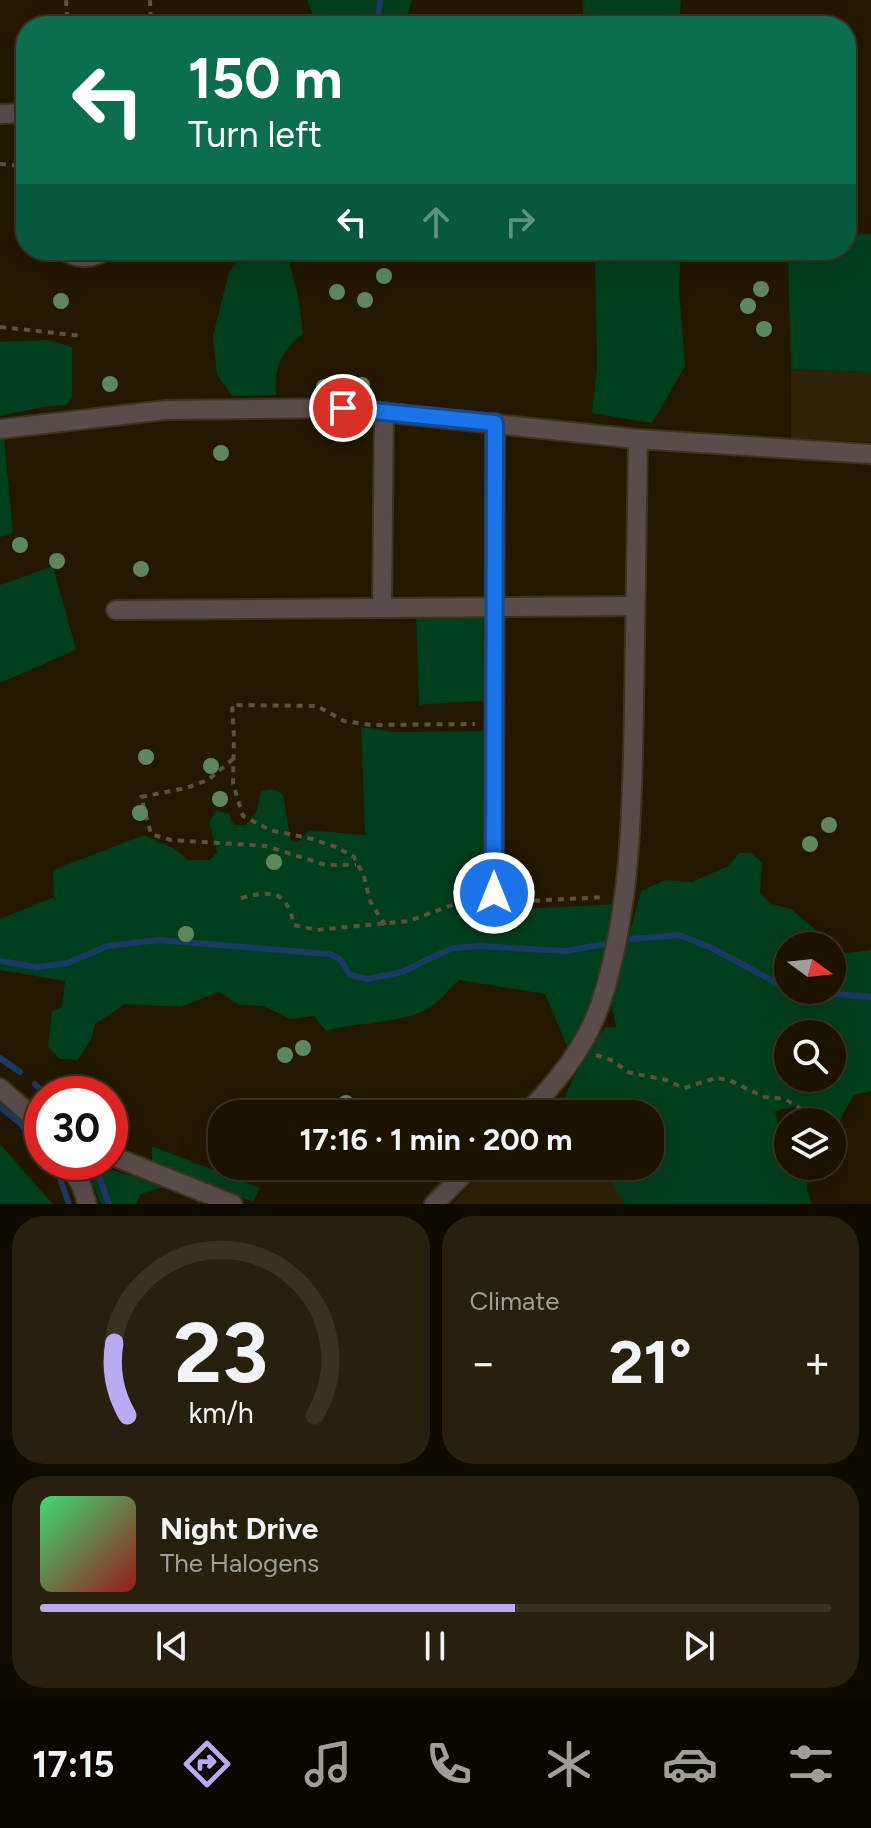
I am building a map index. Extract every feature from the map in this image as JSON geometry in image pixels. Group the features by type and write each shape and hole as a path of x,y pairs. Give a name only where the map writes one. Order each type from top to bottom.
{"street":[{"path":"0,429 166,410 343,408 638,439 871,454"},
{"path":"382,608 384,412"},
{"path":"494,893 495,423"},
{"path":"539,1100 557,1082 580,1047 599,1007 615,946 629,869 638,439"},
{"path":"116,610 635,606"},
{"path":"0,1088 24,1109"},
{"path":"128,1162 233,1204"},
{"path":"78,1180 87,1204"},
{"path":"434,1204 458,1180"}],"path":[{"path":"0,327 83,336"},
{"path":"385,925 370,901 354,857 336,847 270,830 243,816 233,784 232,705 317,706 344,721 371,725 494,724"},
{"path":"233,759 208,780 141,797 151,834 171,840 266,846 326,865 358,865"},
{"path":"241,898 261,893 279,896 290,906 294,925 317,930 409,921 478,895 494,893 507,902 532,903 624,896"},
{"path":"580,1047 614,1061 627,1072 666,1080 684,1088 716,1078 729,1080 764,1097 785,1099 799,1108"}],"shaded area":[{"path":"791,369 871,372 871,442 791,438"},
{"path":"475,1180 610,1180 625,1204 452,1204"}],"green space":[{"path":"307,0 412,0 407,16 313,16"},
{"path":"582,0 681,0 680,16 583,16"},
{"path":"856,233 871,234 871,372 791,369 788,260 856,260"},
{"path":"239,260 289,260 303,334 280,361 276,395 232,396 217,375 213,336 229,272"},
{"path":"595,260 680,260 679,290 685,366 652,423 592,413 597,368"},
{"path":"47,340 72,347 72,397 67,405 0,416 0,342"},
{"path":"4,438 13,533 0,537 0,440"},
{"path":"53,566 76,650 0,683 0,585"},
{"path":"483,611 484,701 419,706 416,613"},
{"path":"361,727 395,732 487,731 486,876 483,885 503,910 616,904 606,957 586,1023 567,1046 545,994 459,980 435,1004 414,1015 326,1031 314,1016 290,1019 264,1006 239,1005 219,992 181,1007 125,1004 95,1024 91,1040 78,1060 60,1059 48,1047 52,1011 62,1007 65,981 0,970 0,919 54,897 53,870 144,835 173,848 188,860 210,860 217,852 209,822 216,810 229,814 234,825 246,825 257,810 261,791 274,789 283,795 291,841 298,842 309,830 365,835"},
{"path":"739,853 752,853 762,863 760,892 771,904 791,909 816,930 774,932 774,1004 846,1004 846,953 871,950 871,1091 854,1095 846,1109 774,1108 774,1180 807,1180 812,1204 625,1204 610,1180 664,1180 664,1100 564,1100 574,1076 600,1034 605,1027 616,1027 611,1001 641,891 665,880 692,882 728,866"},
{"path":"0,1144 24,1171 24,1180 32,1180 53,1204 0,1204"},
{"path":"152,1146 208,1168 208,1180 239,1180 260,1188 253,1202 152,1163"},
{"path":"128,1175 160,1184 160,1188 141,1194 136,1204 101,1204 92,1180 128,1180"}],"waterway":[{"path":"378,16 380,0"},
{"path":"632,939 679,935 712,948 774,981"},
{"path":"0,961 37,967 68,963 107,946 158,940 329,954 340,959 350,975 367,979 402,972 452,948 480,946 565,951 605,944"},
{"path":"846,995 871,997"},
{"path":"0,1058 20,1072"},
{"path":"0,1107 24,1128"},
{"path":"60,1180 69,1204"},
{"path":"100,1180 109,1204"}],"route":[{"path":"343,408 495,423 494,893"}]}
